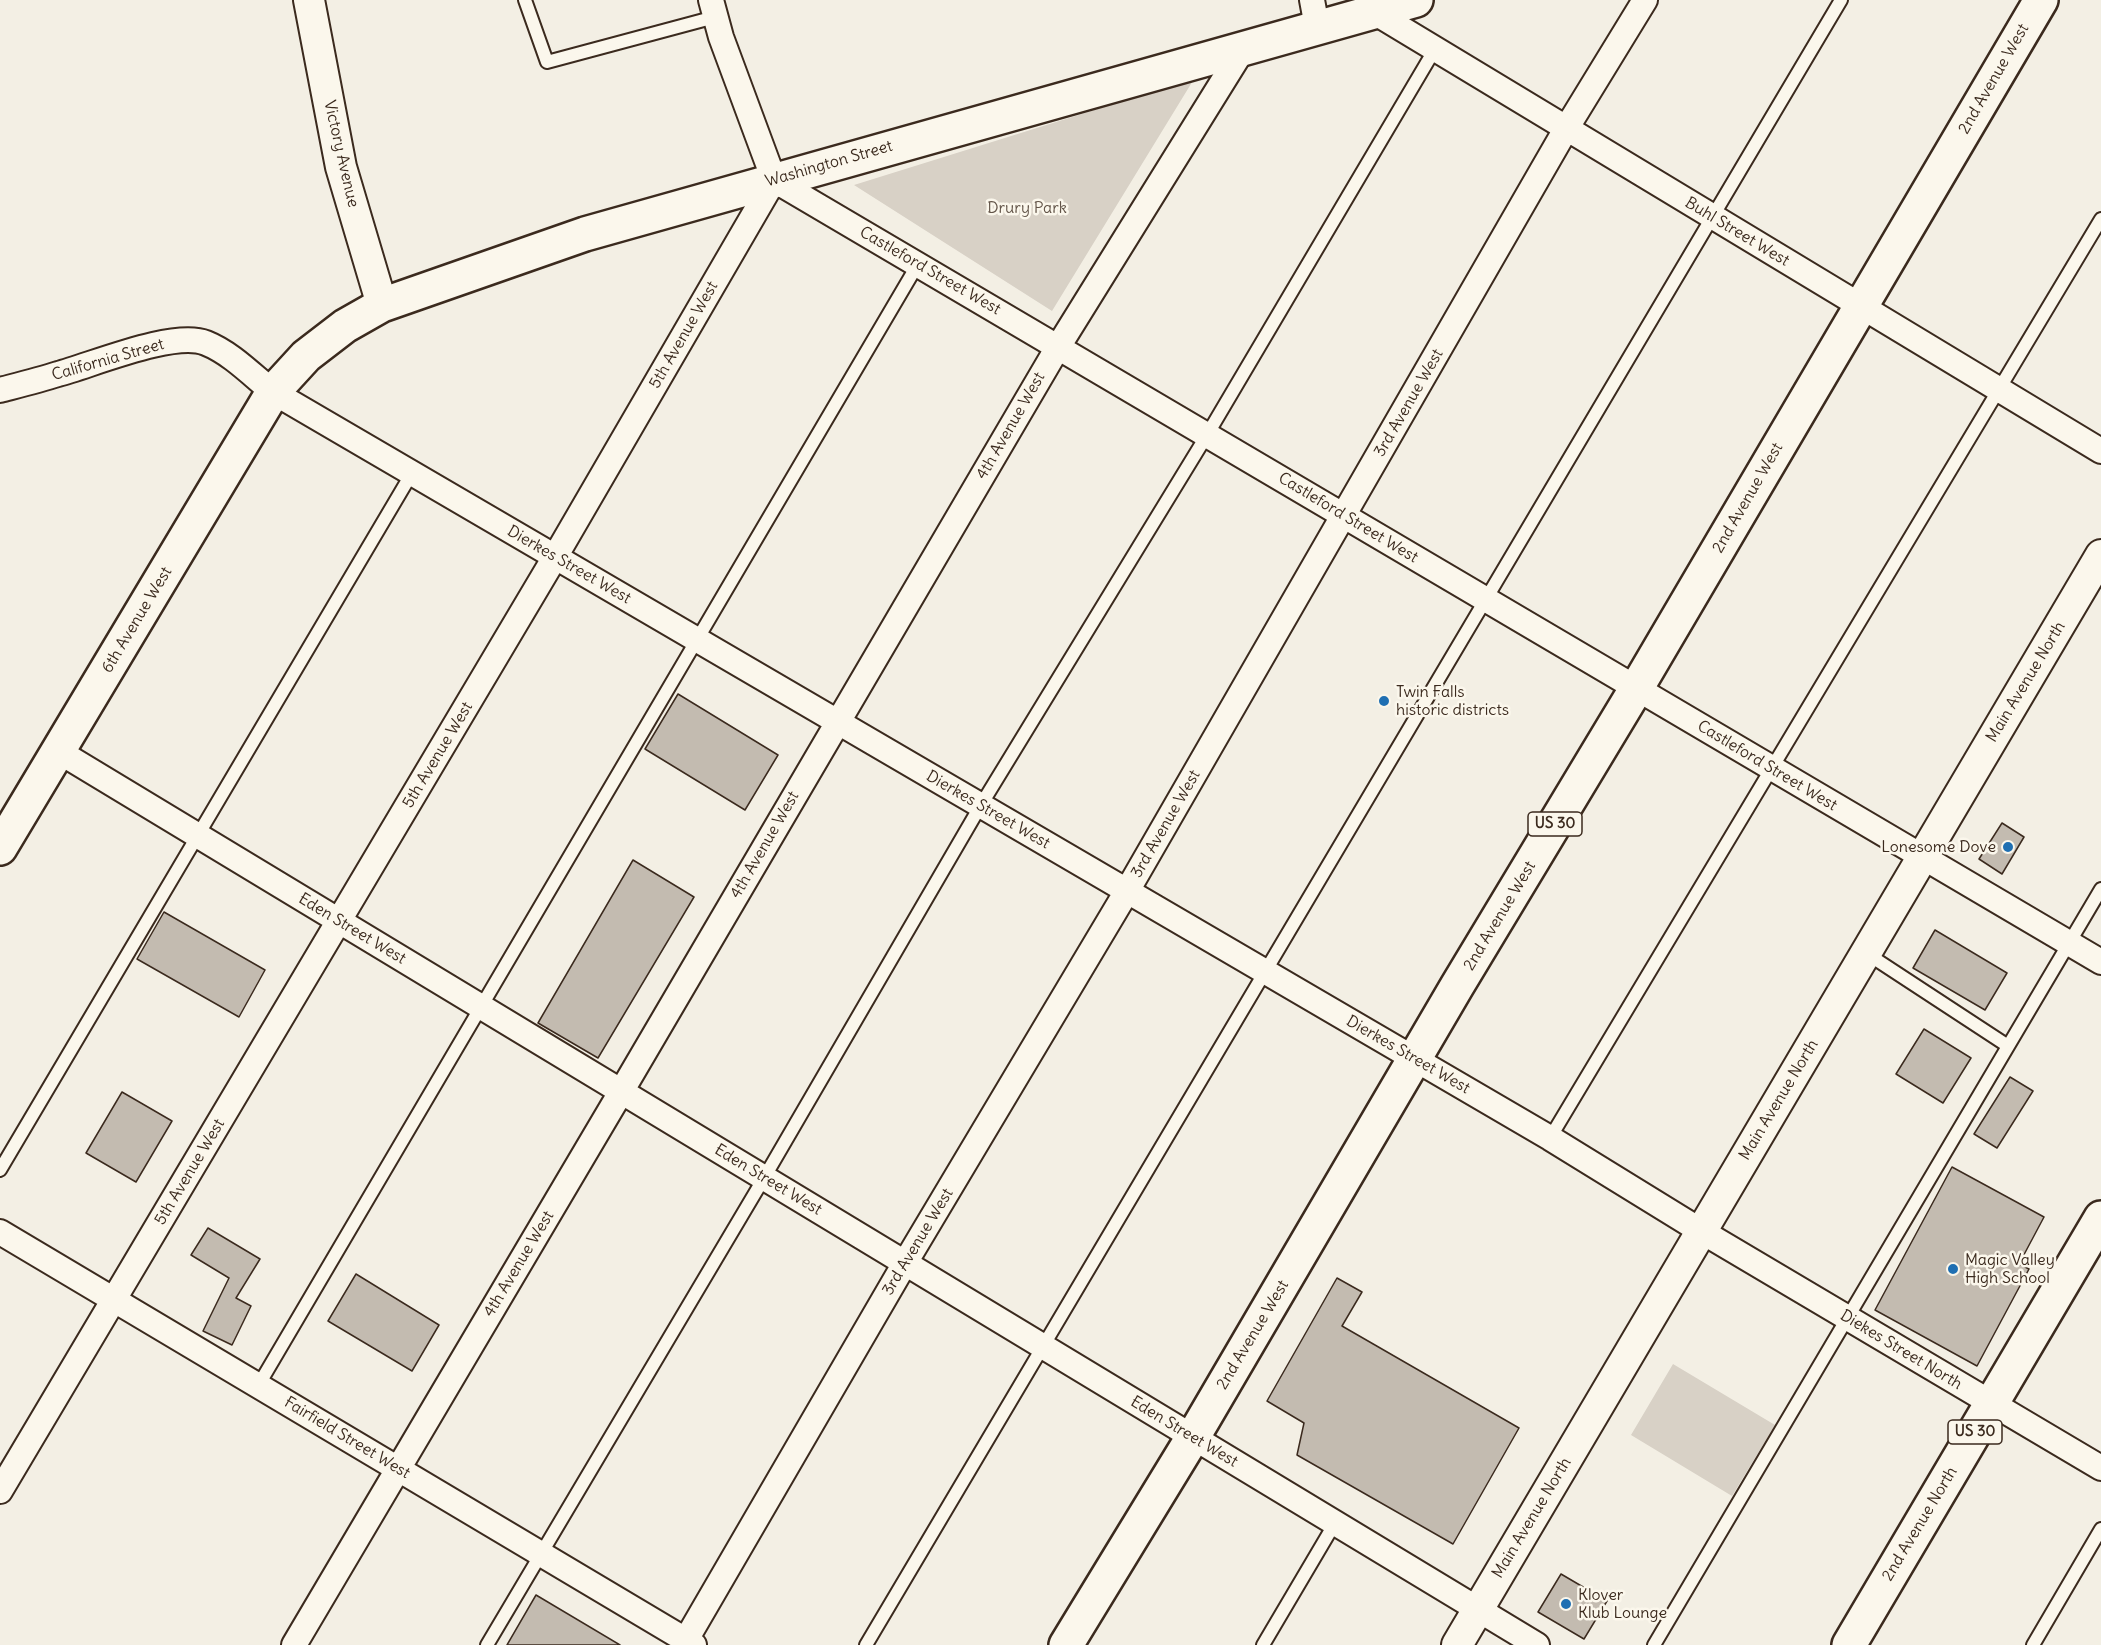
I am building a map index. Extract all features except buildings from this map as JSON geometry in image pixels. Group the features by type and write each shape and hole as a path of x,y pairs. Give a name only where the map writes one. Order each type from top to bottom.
{"main road":[{"name":"Washington Street","path":"273,392 306,356 345,326 382,305 585,234 1243,49 1314,14 1374,12 1416,0"},
{"name":"2nd Avenue West","path":"1066,1645 1193,1437 1416,1060 1457,986 1636,689 2041,0"},
{"name":"6th Avenue West","path":"0,848 273,392"},
{"name":"2nd Avenue North","path":"1848,1645 2101,1218"}],"street":[{"name":"Victory Avenue","path":"309,0 341,167 382,305"},
{"name":"3rd Avenue West","path":"688,1644 905,1263 1127,891 1566,129 1645,0"},
{"path":"713,8 774,180"},
{"name":"Buhl Street West","path":"1374,12 2101,452"},
{"name":"4th Avenue West","path":"294,1645 1058,346 1243,49"},
{"name":"Castleford Street West","path":"774,180 2101,962"},
{"name":"5th Avenue West","path":"0,1491 555,557 774,180"},
{"name":"California Street","path":"0,390 60,374 119,354 186,339 205,342 227,355 273,392"},
{"name":"Dierkes Street West","path":"273,392 1550,1138 1701,1231"},
{"name":"Main Avenue North","path":"1457,1645 2101,555"},
{"name":"Eden Street West","path":"58,751 1537,1645"},
{"name":"Diekes Street North","path":"1701,1231 2101,1468"},
{"name":"Fairfield Street West","path":"0,1232 688,1644"}],"lane":[{"path":"525,0 547,62 713,8"},
{"path":"866,1645 1841,0"},
{"path":"487,1645 764,1178 981,805 1207,435 1435,49"},
{"path":"1550,1138 2101,219"},
{"path":"258,1386 918,264"},
{"path":"0,1170 412,473"},
{"path":"1654,1645 2101,889"},
{"path":"1866,953 2008,1047"},
{"path":"1263,1645 1335,1523"},
{"path":"2033,1645 2101,1529"}],"green space":[{"name":"Drury Park","path":"1194,79 1052,311 854,185"},
{"path":"1673,1364 1775,1425 1732,1496 1631,1435"}],"place":[{"name":"Twin Falls historic districts","path":"1384,701"},
{"name":"Lonesome Dove","path":"2008,847"},
{"name":"Magic Valley High School","path":"1953,1269"},
{"name":"Klover Klub Lounge","path":"1566,1604"}]}
